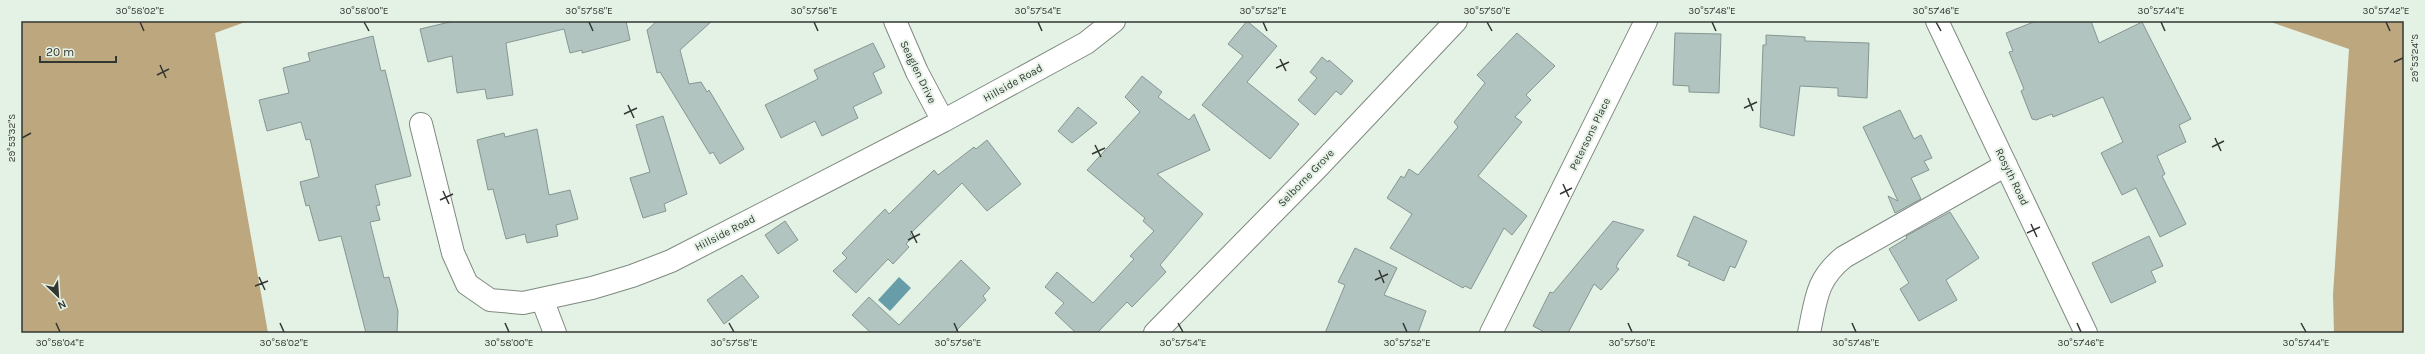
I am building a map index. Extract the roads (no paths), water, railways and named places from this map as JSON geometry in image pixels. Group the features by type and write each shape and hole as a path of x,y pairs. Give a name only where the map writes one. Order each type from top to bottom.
{"street":[{"name":"Seaglen Drive","path":"895,21 917,72 943,121"},
{"name":"Hillside Road","path":"421,124 453,252 467,284 490,300 523,304 632,276 671,261 943,121 1086,43 1114,21"},
{"name":"Selborne Grove","path":"1155,333 1319,166 1456,21"},
{"name":"Petersons Place","path":"1491,333 1646,21"},
{"name":"Rosyth Road","path":"1937,21 2086,333"},
{"path":"1809,333 1823,278 1831,267 1844,257 2006,165"},
{"path":"542,299 555,333"}],"water":[{"path":"899,277 911,288 890,311 878,300"}]}
